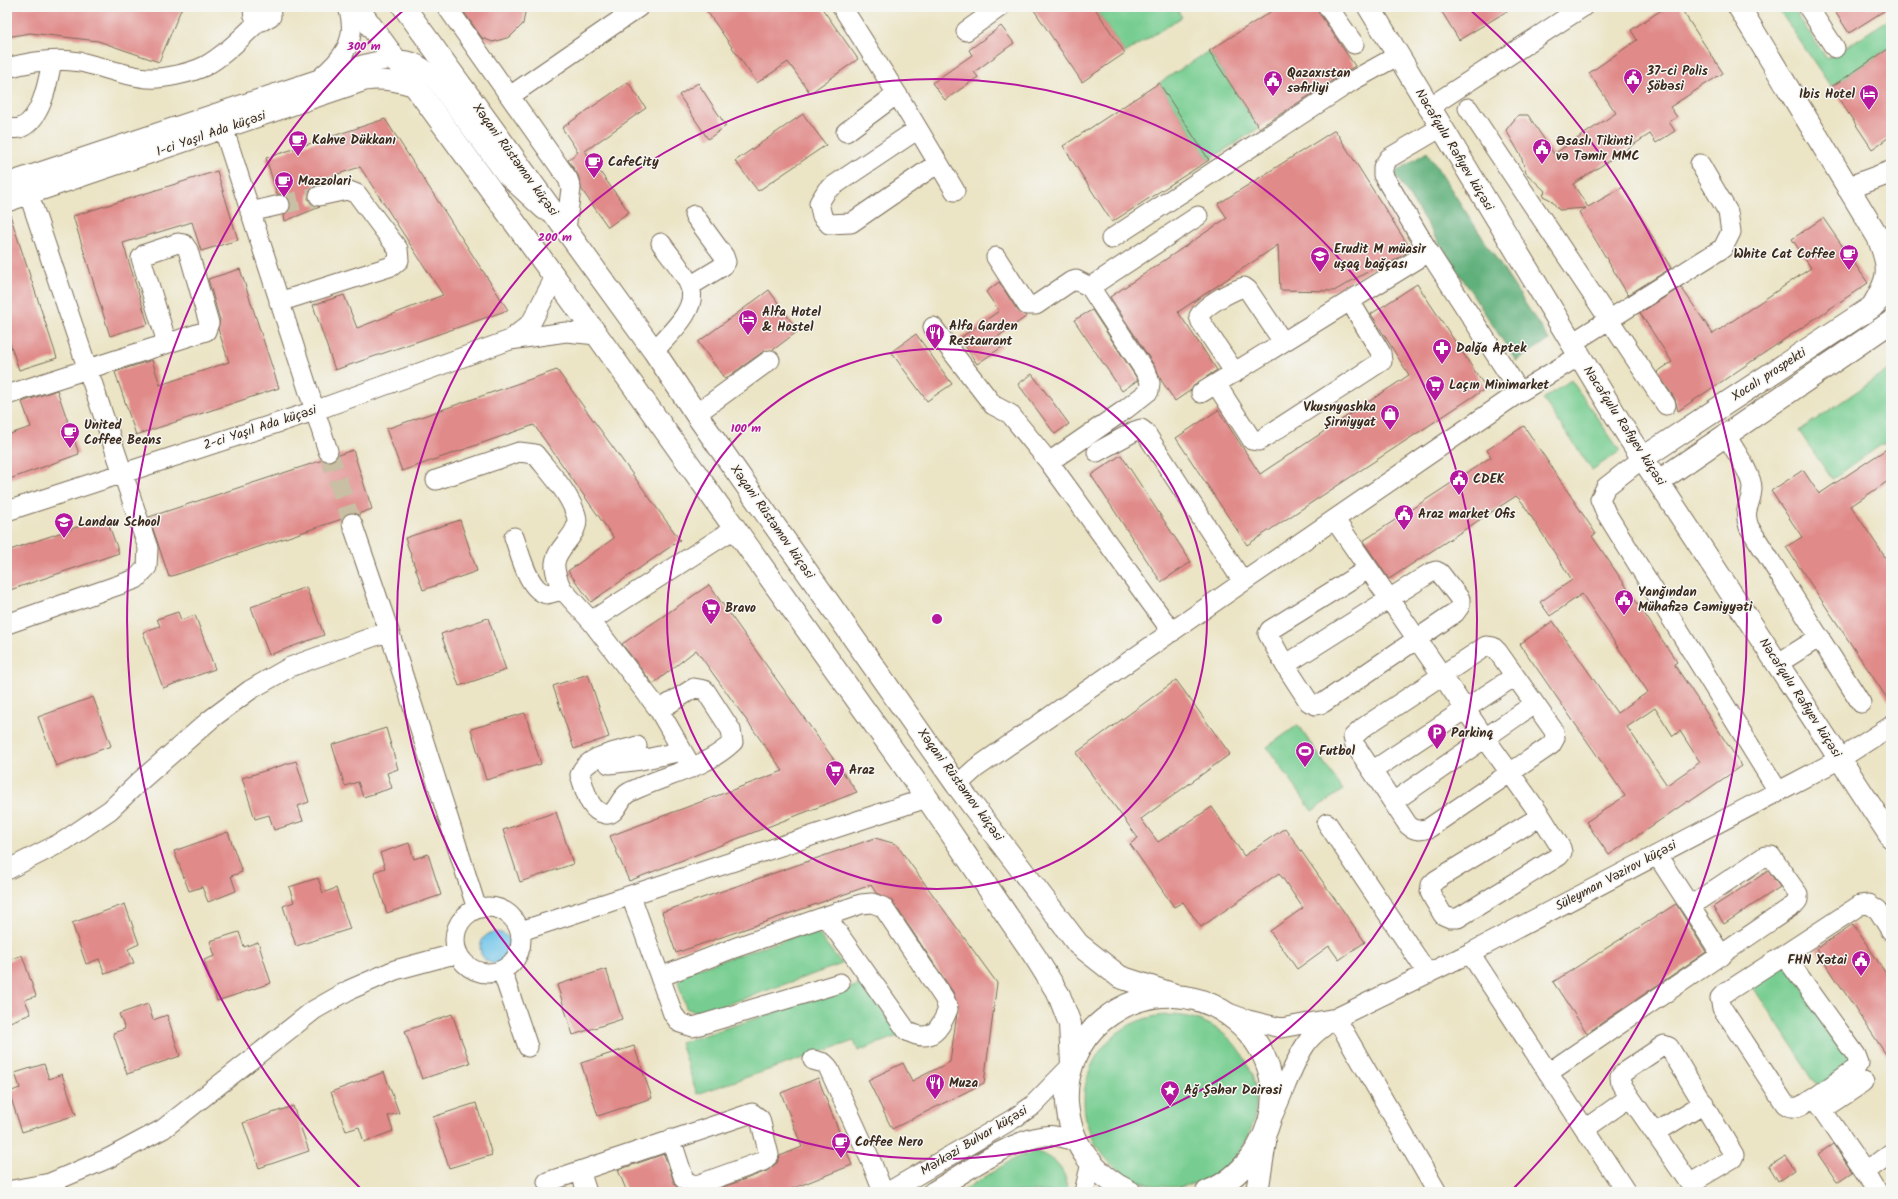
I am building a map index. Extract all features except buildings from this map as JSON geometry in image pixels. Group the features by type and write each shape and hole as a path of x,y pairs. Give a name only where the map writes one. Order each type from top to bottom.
{"main road":[{"path":"357,7 597,335 927,798 1036,958 1059,995 1070,1024 1072,1065 1067,1088 1068,1112 1077,1142 1091,1163 1110,1181 1130,1192"},
{"name":"Xəqani Rüstəmov küçəsi","path":"404,7 654,351 696,414 957,784 1078,944 1120,977 1175,995"},
{"name":"Nəcəfqulu Rəfiyev küçəsi","path":"1369,7 1440,128 1643,458 1891,837"},
{"path":"1739,7 1878,236 1885,252 1887,270 1884,286 1872,307"},
{"path":"1848,188 1891,172"},
{"path":"1848,188 1891,226"},
{"name":"Xocalı prospekti","path":"1643,458 1872,307 1891,288"},
{"name":"Xocalı prospekti","path":"1659,481 1891,322"},
{"path":"1072,1065 1088,1036 1099,1024 1112,1013 1126,1005 1142,999 1175,995 1209,1003 1225,1011 1239,1022 1251,1035 1267,1066 1272,1096 1257,1192"},
{"path":"1207,1192 1229,1180 1242,1169 1262,1142 1268,1126"}],"street":[{"name":"1-ci Yaşıl Ada küçəsi","path":"7,183 319,79 335,65 344,54 350,41 348,7"},
{"path":"447,7 568,180 571,188 566,230"},
{"path":"510,96 639,7"},
{"path":"842,7 897,94 955,191"},
{"path":"966,31 1000,7"},
{"path":"1328,7 1354,44"},
{"path":"1428,108 1583,7"},
{"path":"1808,7 1835,48"},
{"path":"7,68 22,64 78,62 148,78 176,75 205,66 238,41 268,11"},
{"path":"1112,239 1352,81 1398,56"},
{"path":"319,79 368,64 389,60 413,63 424,69 434,78 506,175 566,230"},
{"path":"7,128 19,128 28,123 38,110 46,91 52,62"},
{"name":"1-ci Yaşıl Ada küçəsi","path":"7,202 224,130 365,81 377,79 391,80 417,87"},
{"path":"846,132 897,94"},
{"path":"1468,108 1666,405"},
{"path":"1440,128 1390,158 1383,167 1383,175 1429,252 1520,392"},
{"path":"918,129 826,190 819,203 822,216 829,224 851,223 938,163"},
{"path":"224,130 328,451"},
{"path":"957,784 976,768 1242,582 1335,520 1520,392 1575,349 1610,319 1723,248 1731,232 1728,212 1700,164"},
{"path":"279,302 392,266 399,260 398,249 357,194 347,190 319,196"},
{"path":"7,624 136,579 147,567 148,548 29,195"},
{"path":"250,212 280,205"},
{"path":"690,286 723,266 726,262 724,256 694,215"},
{"path":"1090,287 1198,216"},
{"path":"8,394 206,331 209,323 188,250 184,244 178,243 145,254 141,258 167,343"},
{"path":"654,351 691,307 692,296 690,286 660,243"},
{"path":"1350,301 1382,353 1382,361 1259,441 1252,440 1208,389 1429,252"},
{"path":"996,257 1027,305 1036,305 1070,282 1076,280 1090,287 1148,376 1150,383 1149,391 1126,410 1049,462"},
{"name":"2-ci Yaşıl Ada küçəsi","path":"510,340 531,323 555,277"},
{"path":"1234,372 1201,322 1199,316 1202,310 1236,289 1244,287 1248,290 1283,342"},
{"path":"933,327 993,405 1010,414 1049,462 1172,632"},
{"name":"2-ci Yaşıl Ada küçəsi","path":"7,511 122,472 314,411 510,340 566,332 597,335"},
{"path":"696,414 770,360"},
{"path":"1097,452 1135,431 1141,429 1145,432 1242,582"},
{"path":"1726,435 1750,479 1752,488 1745,516 1749,527 1862,703"},
{"path":"436,480 519,452 535,454 567,497 576,515 577,526 560,550 555,563 557,578 562,589 591,621 659,710 692,768"},
{"path":"1643,458 1606,487 1600,499 1606,513 1778,791"},
{"path":"1335,520 1464,709 1541,816 1561,848 1562,852 1559,856 1458,918 1450,918 1443,915 1430,892 1430,885 1541,816"},
{"path":"352,523 389,631 478,908"},
{"path":"591,621 734,529"},
{"path":"514,537 531,582 537,591 548,594 562,589"},
{"path":"1285,665 1390,600 1430,573 1436,571 1440,572 1460,599 1460,606 1455,613 1416,638 1323,703 1316,705 1309,702 1285,665 1268,634 1270,630 1368,569"},
{"path":"7,870 64,841 110,810 139,782 211,719 250,690 290,667 389,631"},
{"path":"1777,664 1820,637"},
{"path":"1486,646 1493,647 1554,731 1555,738 1551,745 1429,828 1421,831 1414,830 1408,825 1372,771 1355,745 1353,737 1364,727 1441,675 1486,646"},
{"path":"1372,771 1515,676"},
{"path":"636,746 592,760 582,768 580,775 593,808 607,814 613,812 627,793 692,768 724,751 733,742 731,730 705,690 694,688 659,710"},
{"path":"1393,802 1534,704"},
{"name":"Süleyman Vəzirov küçəsi","path":"1336,1018 1470,953 1840,759 1891,726"},
{"path":"595,798 592,782 595,772 600,767 613,763 641,760 682,751"},
{"path":"520,931 927,798"},
{"path":"1327,823 1428,974"},
{"path":"1657,855 1722,956"},
{"path":"1548,1073 1722,956 1794,905 1798,900 1798,894 1775,859 1771,856 1765,856 1690,906"},
{"path":"630,896 673,1014 680,1024 693,1027 840,983"},
{"path":"660,977 734,948 826,916 861,904 872,904 883,907 944,998 948,1009 942,1025 933,1034 918,1037 907,1031 826,916"},
{"path":"1864,1082 1818,1104 1790,1108 1785,1104 1722,1008 1720,998 1725,993 1860,905 1869,904 1878,910 1891,931"},
{"path":"492,906 502,909 512,915 518,924 520,931 522,946 518,956 511,965 502,971 491,974 469,968 461,960 458,953 455,939 457,929 462,919 470,911 478,908 492,906"},
{"path":"7,1191 50,1183 109,1158 163,1129 314,1010 349,990 395,970 458,953"},
{"path":"1470,953 1626,1192"},
{"path":"1784,955 1856,1055 1859,1063 1855,1070 1818,1104"},
{"path":"502,971 528,1047"},
{"path":"1225,1011 1248,1020 1281,1028 1336,1018"},
{"path":"1268,1126 1280,1101 1287,1081 1306,1044 1336,1018"},
{"path":"1336,1018 1437,1192"},
{"path":"1664,1045 1669,1047 1704,1103 1734,1155 1733,1158 1691,1183 1688,1181 1621,1084 1620,1077 1624,1072 1664,1045"},
{"path":"813,1060 824,1063 828,1066 871,1161 883,1192"},
{"name":"Mərkəzi Bulvar küçəsi","path":"888,1192 1013,1119 1032,1106 1072,1065"},
{"path":"1585,1129 1630,1097"},
{"path":"1655,1133 1704,1103"},
{"path":"1818,1104 1878,1192"},
{"path":"547,1182 671,1139 752,1113 760,1119 769,1155 763,1161 694,1186 684,1179 671,1139"},
{"name":"Mərkəzi Bulvar küçəsi","path":"932,1192 1008,1148 1029,1140 1045,1136 1058,1136 1077,1142"},
{"path":"1865,1172 1891,1153"},
{"path":"1084,1192 1091,1163"},
{"path":"580,1171 587,1192"}],"green space":[{"path":"1094,7 1175,7 1182,17 1125,53"},
{"path":"1777,7 1792,7 1827,59 1891,18 1891,47 1831,87"},
{"path":"1209,51 1259,128 1209,160 1159,83"},
{"path":"1427,152 1549,340 1516,361 1394,173"},
{"path":"1891,368 1891,438 1832,479 1799,431"},
{"path":"1571,380 1620,451 1592,470 1543,399"},
{"name":"Futbol","path":"1298,725 1343,790 1312,811 1267,747"},
{"path":"815,930 842,964 700,1014 686,1008 678,982 686,972"},
{"path":"1791,954 1862,1064 1821,1091 1749,981"},
{"path":"862,984 900,1035 858,1051 854,1041 697,1094 680,1043"},
{"name":"Ağ Şəhər Dairəsi","path":"1170,1015 1187,1017 1203,1022 1218,1030 1231,1040 1241,1053 1249,1068 1254,1084 1256,1101 1254,1118 1249,1134 1241,1149 1231,1162 1218,1172 1203,1180 1187,1185 1170,1187 1153,1185 1137,1180 1122,1172 1109,1162 1099,1149 1091,1134 1086,1118 1084,1101 1086,1084 1091,1068 1099,1053 1109,1040 1122,1030 1137,1022 1153,1017"},
{"path":"1035,1151 1054,1161 1059,1166 1065,1177 1068,1192 961,1192 1015,1158"}],"water":[{"path":"493,932 499,932 508,936 512,948 508,960 499,964 493,964 484,960 480,951 480,945 484,936"}],"tunnel":[{"path":"280,205 319,196"},
{"path":"328,451 352,523"}],"place":[{"name":"37-ci Polis Şöbəsi","path":"1633,95"},
{"name":"Qazaxıstan səfirliyi","path":"1273,97"},
{"name":"Ibis Hotel","path":"1869,111"},
{"name":"Kahve Dükkanı","path":"298,157"},
{"name":"Əsaslı Tikinti və Təmir MMC","path":"1542,165"},
{"name":"CafeCity","path":"594,179"},
{"name":"Mazzolari","path":"284,198"},
{"name":"White Cat Coffee","path":"1849,271"},
{"name":"Erudit M müasir uşaq bağçası","path":"1320,273"},
{"name":"Alfa Hotel & Hostel","path":"748,336"},
{"name":"Alfa Garden Restaurant","path":"935,350"},
{"name":"Dalğa Aptek","path":"1442,365"},
{"name":"Laçın Minimarket","path":"1435,402"},
{"name":"Vkusnyashka Şirniyyat","path":"1390,431"},
{"name":"United Coffee Beans","path":"70,449"},
{"name":"CDEK","path":"1459,496"},
{"name":"Araz market Ofis","path":"1404,531"},
{"name":"Landau School","path":"64,539"},
{"name":"Yanğından Mühafizə Cəmiyyəti","path":"1624,616"},
{"name":"Bravo","path":"711,625"},
{"name":"Parkinq","path":"1437,750"},
{"name":"Futbol","path":"1305,768"},
{"name":"Araz","path":"835,787"},
{"name":"FHN Xətai","path":"1861,977"},
{"name":"Muza","path":"935,1100"},
{"name":"Ağ Şəhər Dairəsi","path":"1170,1107"},
{"name":"Coffee Nero","path":"841,1159"}]}
